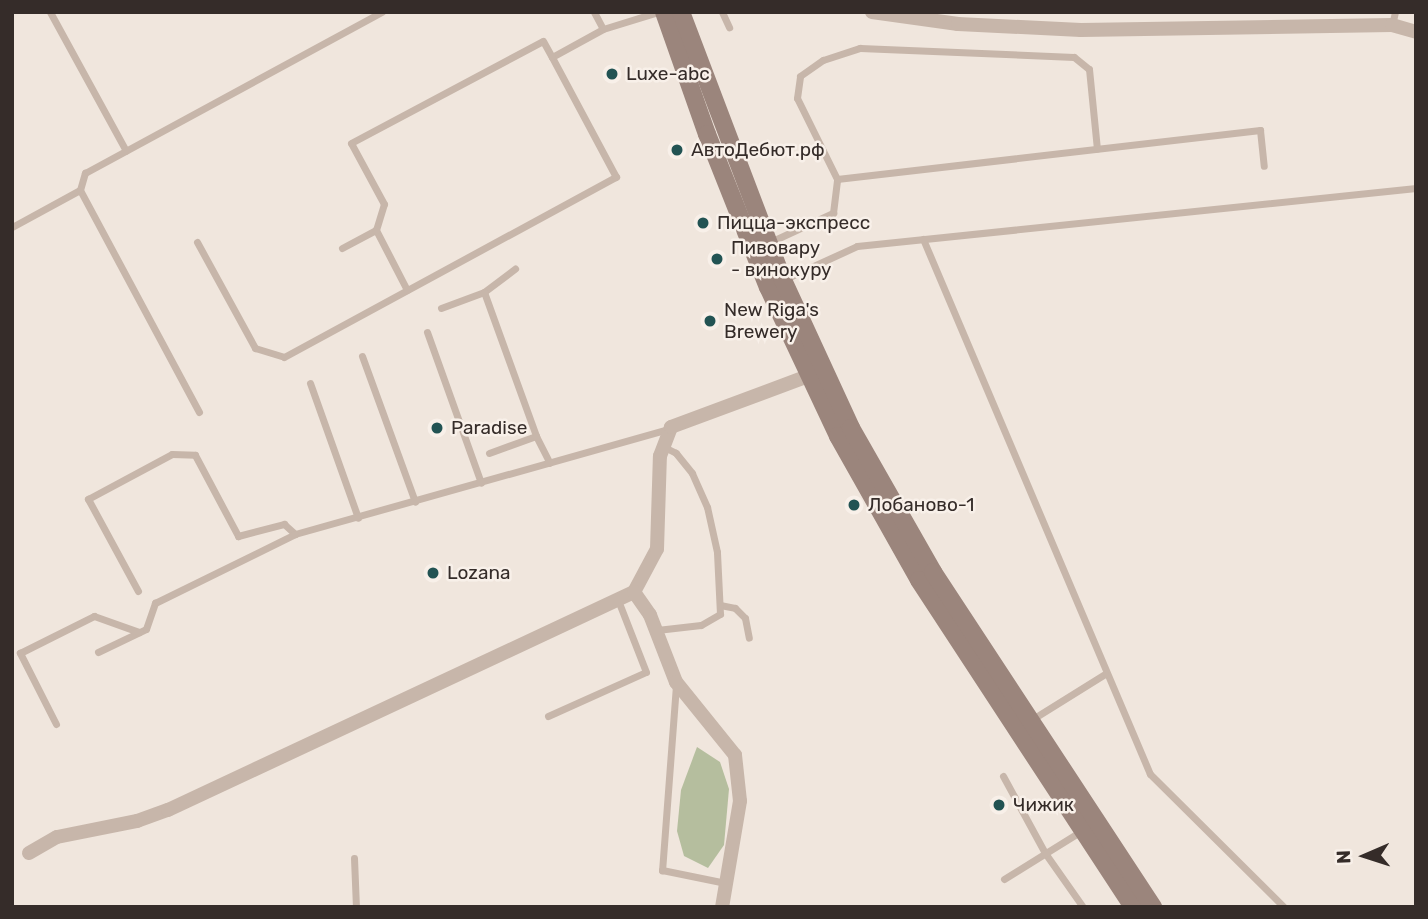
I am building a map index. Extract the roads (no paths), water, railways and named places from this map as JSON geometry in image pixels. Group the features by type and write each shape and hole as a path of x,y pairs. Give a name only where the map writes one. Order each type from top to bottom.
{"main road":[{"path":"664,12 706,134 816,373 919,580 1153,907"},
{"path":"681,12 768,243 776,284"},
{"path":"1023,725 1081,831 1133,907"}],"street":[{"path":"872,12 958,24 1081,30 1394,19 1416,32"},
{"path":"29,853 57,837 136,821 168,810 634,592 657,549 660,456 666,448 671,428 816,373"},
{"path":"634,592 657,630 676,682 735,755 740,802 722,907"}],"lane":[{"path":"50,12 126,151"},
{"path":"200,412 80,190 85,173 382,12"},
{"path":"594,12 603,29"},
{"path":"551,57 603,29 658,12"},
{"path":"722,12 729,27"},
{"path":"197,242 255,348 284,357 616,177 543,41 351,143 384,204 376,230 407,290"},
{"path":"768,243 834,213 837,179 797,98 800,76 822,60 860,48 1074,57 1089,69 1097,149"},
{"path":"837,179 1260,130 1264,166"},
{"path":"776,284 857,246 1416,188"},
{"path":"12,227 80,190"},
{"path":"342,248 376,230"},
{"path":"923,239 1105,674 1150,774 1284,907"},
{"path":"441,308 484,292 515,269"},
{"path":"484,292 536,436 550,463"},
{"path":"427,332 481,483"},
{"path":"362,356 415,502"},
{"path":"310,383 358,518"},
{"path":"98,652 146,629 155,603 295,534 671,428"},
{"path":"489,453 536,436"},
{"path":"657,630 701,625 720,614 717,552 707,507 692,473 676,453 666,448"},
{"path":"138,591 88,499 172,454 195,455 238,536 284,524 295,534"},
{"path":"548,716 646,671 618,600"},
{"path":"720,605 735,608 745,618 749,638"},
{"path":"56,724 20,653 94,616 139,632"},
{"path":"1023,725 1105,674"},
{"path":"676,682 662,870 726,883"},
{"path":"1003,776 1045,853 1083,907"},
{"path":"1004,879 1081,831"},
{"path":"354,858 356,907"}],"place":[{"name":"Luxe-abc","path":"612,74"},
{"name":"АвтоДебют.рф","path":"677,150"},
{"name":"Пицца-экспресс","path":"703,223"},
{"name":"Пивовару - винокуру","path":"717,259"},
{"name":"New Riga's Brewery","path":"710,321"},
{"name":"Paradise","path":"437,428"},
{"name":"Лобаново-1","path":"854,505"},
{"name":"Lozana","path":"433,573"},
{"name":"Чижик","path":"999,805"}]}
